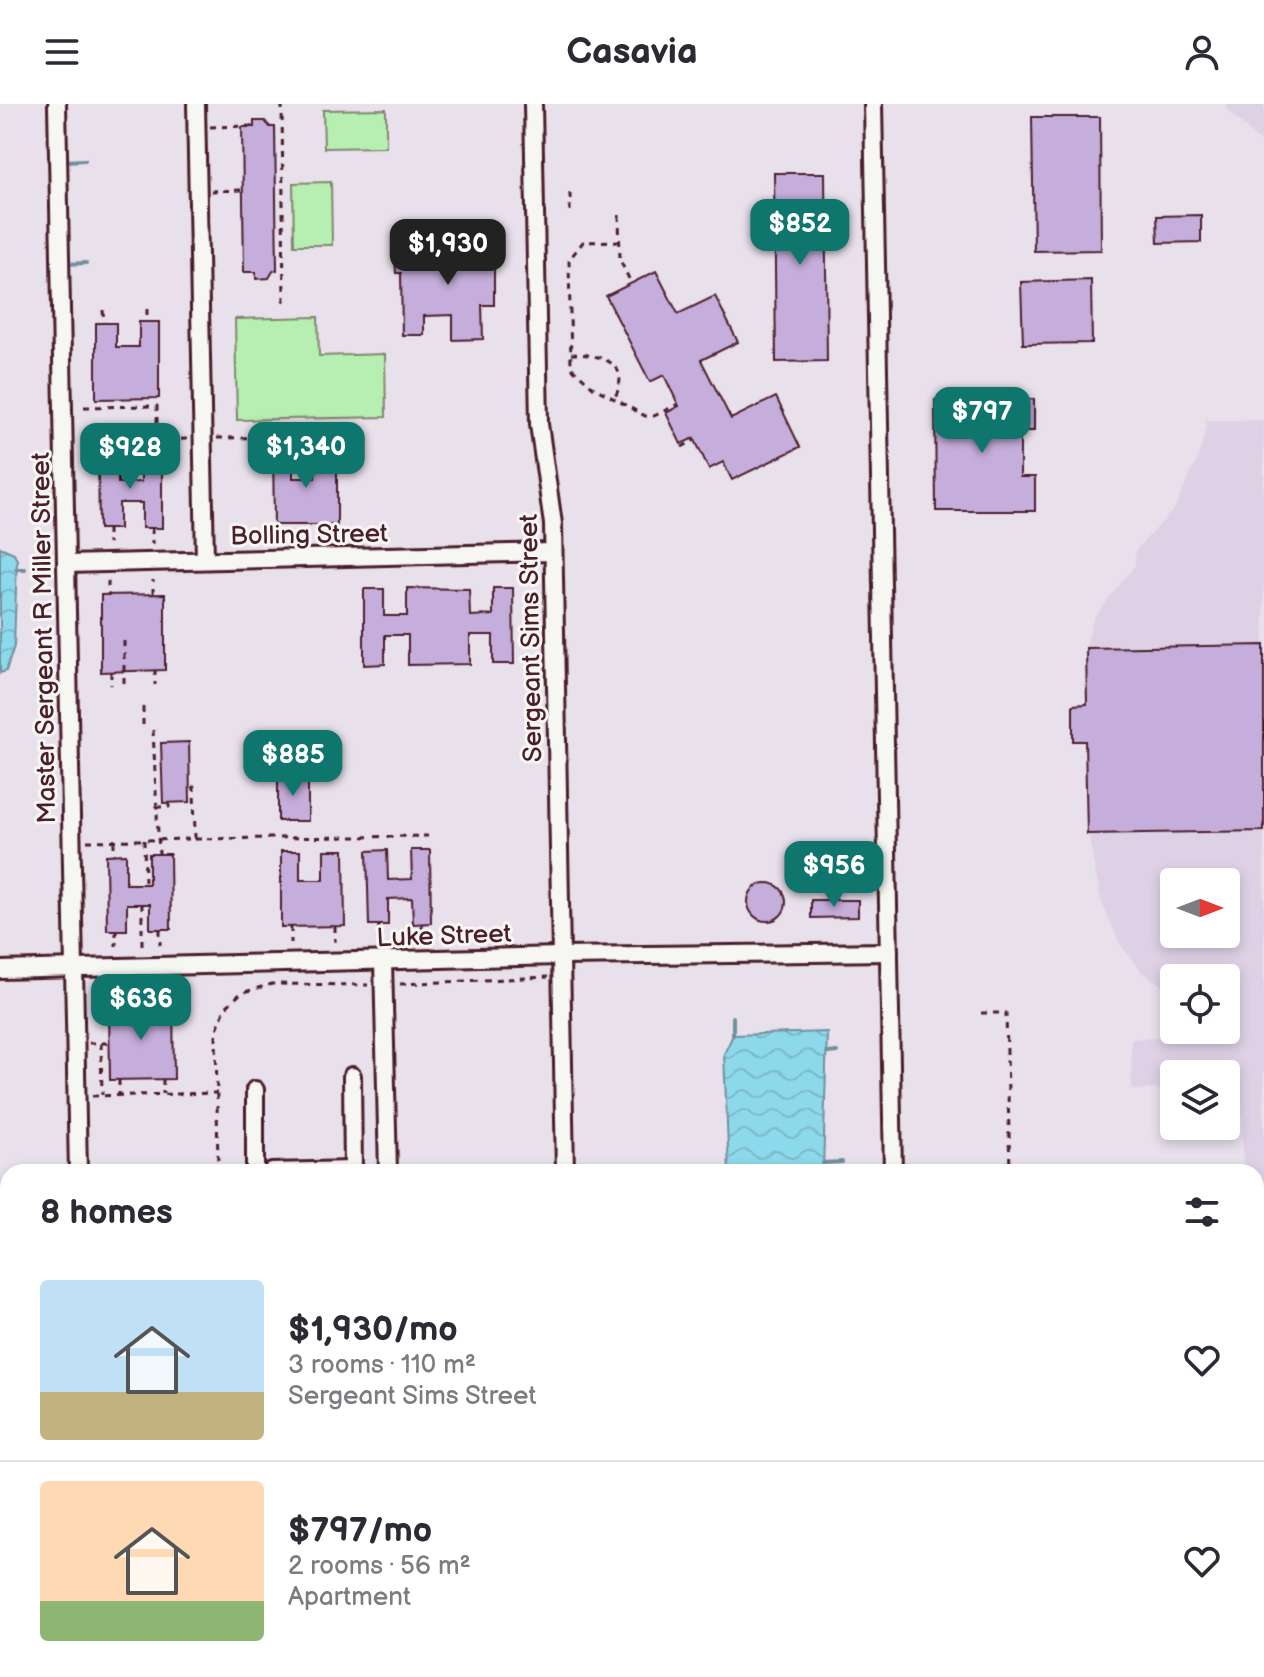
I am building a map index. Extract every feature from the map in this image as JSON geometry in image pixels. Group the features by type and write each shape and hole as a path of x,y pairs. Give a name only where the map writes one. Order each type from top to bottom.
{"street":[{"name":"Master Sergeant R Miller Street","path":"57,104 78,1164"},
{"path":"196,104 205,560"},
{"name":"Sergeant Sims Street","path":"533,104 539,424 549,487 553,552 565,1164"},
{"path":"873,104 893,1164"},
{"name":"Bolling Street","path":"66,564 553,552"},
{"name":"Luke Street","path":"0,970 560,956 889,952"},
{"path":"383,961 388,1164"},
{"path":"352,1076 353,1164"},
{"path":"255,1090 255,1164"}],"path":[{"path":"282,104 284,304"},
{"path":"197,127 254,126"},
{"path":"570,193 570,216"},
{"path":"619,215 620,260 631,283"},
{"path":"620,241 583,242 577,245 569,260 574,373 614,399 650,417 678,404"},
{"path":"147,309 147,322"},
{"path":"103,310 104,323"},
{"path":"571,354 597,354 611,362 619,377 614,399"},
{"path":"149,398 149,406"},
{"path":"106,399 106,407"},
{"path":"84,407 157,406 157,439"},
{"path":"325,437 325,448"},
{"path":"281,438 281,449"},
{"path":"150,439 150,451"},
{"path":"107,440 107,453"},
{"path":"682,447 695,440"},
{"path":"152,528 152,544"},
{"path":"108,529 108,544"},
{"path":"153,580 153,594"},
{"path":"108,581 108,595"},
{"path":"124,641 124,685"},
{"path":"155,670 155,685"},
{"path":"111,672 111,685"},
{"path":"143,707 143,730"},
{"path":"153,730 159,854"},
{"path":"190,787 194,787 195,839"},
{"path":"156,807 169,807 169,803"},
{"path":"71,842 428,836"},
{"path":"144,840 145,884"},
{"path":"114,841 114,855"},
{"path":"142,904 142,945"},
{"path":"422,923 422,940"},
{"path":"378,941 379,925"},
{"path":"335,926 335,942"},
{"path":"291,927 291,943"},
{"path":"160,929 160,945"},
{"path":"116,930 116,946"},
{"path":"218,1164 216,1032 225,1008 241,993 272,984 383,985 560,976"},
{"path":"981,1013 1006,1013 1010,1164"},
{"path":"101,1043 102,1096"},
{"path":"76,1044 109,1043"},
{"path":"119,1080 119,1095"},
{"path":"163,1081 163,1094"},
{"path":"77,1096 217,1093"}],"shaded area":[{"path":"1226,104 1264,104 1264,146 1226,109"},
{"path":"1203,420 1264,420 1264,645 1085,648 1094,618 1135,565 1135,551 1175,508 1198,458 1207,425"},
{"path":"1264,831 1264,1164 1243,1164 1240,1060 1160,1060 1160,1089 1132,1090 1131,1039 1160,1038 1160,1044 1240,1044 1240,964 1160,964 1160,984 1142,972 1120,944 1101,901 1088,834"}],"green space":[{"path":"386,109 386,147 324,148 323,110"},
{"path":"331,182 332,245 294,245 293,183"},
{"path":"318,317 319,356 385,354 386,417 237,420 235,319"}],"water":[{"path":"0,547 14,553 17,560 14,646 6,671 0,673"},
{"path":"827,1032 823,1164 729,1164 724,1054 733,1035"}],"building":[{"path":"1032,117 1100,117 1101,250 1034,251"},
{"path":"254,121 265,121 270,127 275,127 277,270 269,278 256,279 256,272 244,272 242,127 254,127"},
{"path":"774,173 825,173 827,361 776,362"},
{"path":"1201,215 1201,242 1158,243 1157,216"},
{"path":"450,231 481,231 481,265 494,265 494,305 482,305 483,339 453,340 453,315 424,316 424,335 402,335 401,273 396,273 395,257 450,256"},
{"path":"656,271 678,314 715,296 738,342 701,360 731,419 776,397 800,447 732,480 723,462 709,469 694,438 681,444 666,413 679,406 664,375 650,382 606,296"},
{"path":"1091,280 1092,343 1023,344 1021,282"},
{"path":"139,322 159,322 159,398 96,399 96,323 116,323 116,347 139,347"},
{"path":"1034,399 1034,431 1020,431 1020,477 1035,477 1035,511 936,511 935,400"},
{"path":"315,448 337,448 337,525 274,525 273,449 293,449 293,478 315,478"},
{"path":"162,451 162,528 142,528 142,503 119,503 119,529 99,529 98,453 118,453 118,483 141,482 141,452"},
{"path":"407,588 469,589 470,616 493,615 493,588 513,588 514,664 493,664 493,635 470,635 470,664 408,665 408,635 385,635 385,664 364,665 364,589 384,589 384,616 407,616"},
{"path":"165,594 165,670 101,672 101,595"},
{"path":"1264,645 1264,831 1087,834 1085,741 1073,741 1073,705 1087,704 1086,648"},
{"path":"189,742 190,802 163,803 161,743"},
{"path":"278,774 308,774 308,821 278,821"},
{"path":"324,850 344,850 345,926 281,927 281,851 300,851 300,880 324,880"},
{"path":"387,850 388,880 412,879 411,850 430,850 431,923 413,924 412,898 388,899 388,925 369,925 367,851"},
{"path":"126,854 126,884 149,884 149,854 170,854 171,929 150,929 150,904 127,904 127,930 107,930 106,855"},
{"path":"767,883 781,888 786,902 781,916 767,921 753,916 748,902 753,888"},
{"path":"811,900 858,900 858,917 811,918"},
{"path":"109,1004 173,1004 174,1079 110,1080"}],"waterway":[{"path":"63,161 85,160"},
{"path":"65,264 86,263"},
{"path":"16,569 25,569"},
{"path":"733,1017 733,1035"},
{"path":"828,1053 837,1052"},
{"path":"823,1163 842,1162"}]}
